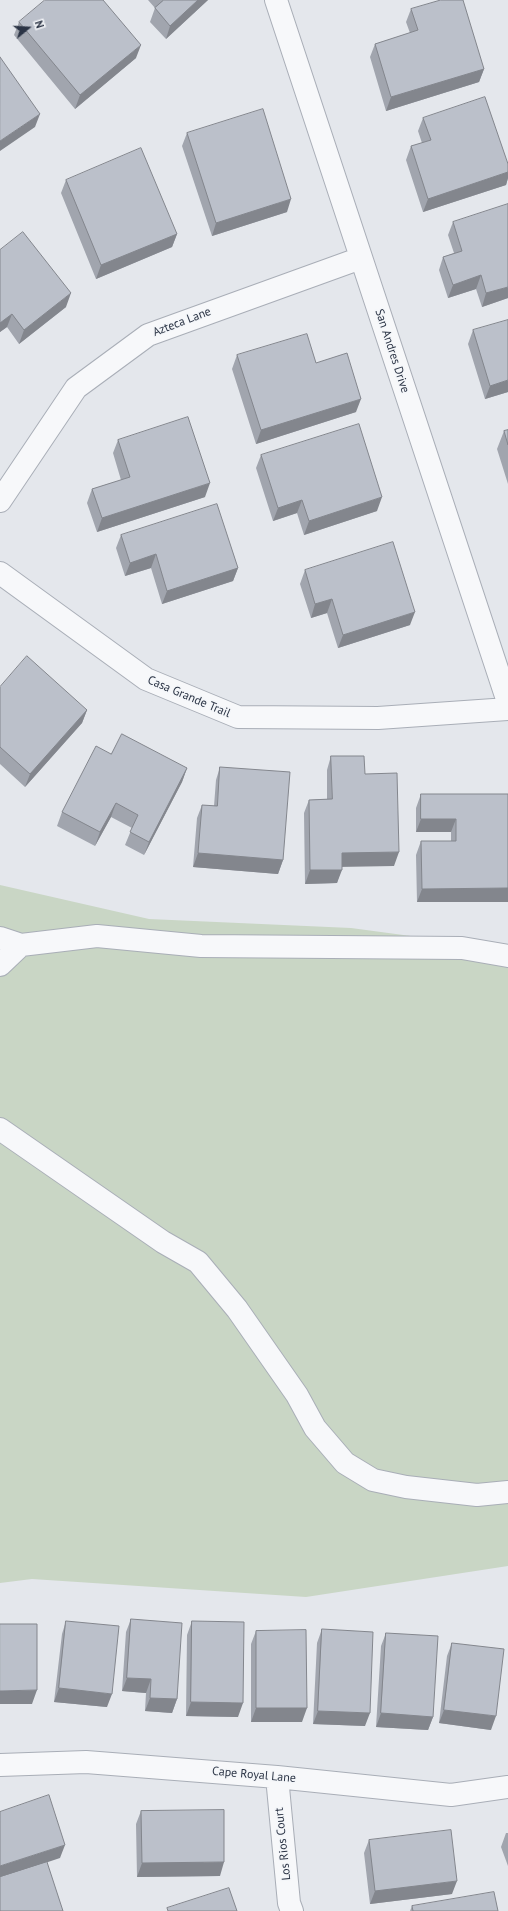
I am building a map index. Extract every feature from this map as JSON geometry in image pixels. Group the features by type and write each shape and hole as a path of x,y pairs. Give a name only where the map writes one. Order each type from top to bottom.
{"street":[{"name":"San Andres Drive","path":"276,0 508,702"},
{"name":"Azteca Lane","path":"0,501 76,388 148,335 361,258"},
{"name":"Casa Grande Trail","path":"0,573 146,679 238,717 378,718 508,710"},
{"path":"0,938 21,945 97,936 200,946 462,948 508,956"},
{"path":"0,965 21,945"},
{"path":"0,1129 163,1242 198,1262 237,1309 297,1395 315,1428 345,1463 373,1480 406,1487 477,1495 508,1492"},
{"name":"Cape Royal Lane","path":"0,1765 86,1762 277,1776 451,1795 508,1787"},
{"name":"Los Rios Court","path":"277,1776 289,1903 292,1911"}],"green space":[{"path":"0,885 149,919 351,928 508,949 508,1566 306,1597 32,1579 0,1583"}],"building":[{"path":"45,0 103,0 141,45 80,95 19,22"},
{"path":"164,0 198,0 170,26 155,8"},
{"path":"441,0 463,0 484,69 391,97 375,44 418,30 411,9"},
{"path":"0,57 40,114 0,141"},
{"path":"485,97 508,164 508,172 428,199 411,146 431,140 423,118"},
{"path":"263,109 291,199 216,223 187,133"},
{"path":"141,148 177,234 101,265 66,180"},
{"path":"508,204 508,287 486,293 481,275 453,285 443,257 462,251 453,222"},
{"path":"23,232 71,293 24,330 12,314 0,323 0,250"},
{"path":"508,320 508,380 490,386 473,330"},
{"path":"307,334 316,363 347,353 361,399 261,430 237,355"},
{"path":"188,417 210,483 102,518 92,489 130,477 118,440"},
{"path":"359,424 382,497 309,521 302,500 278,508 261,455"},
{"path":"508,430 508,445 504,431"},
{"path":"217,504 238,568 167,591 156,554 130,563 121,535"},
{"path":"393,542 415,612 343,635 332,599 315,604 305,570"},
{"path":"27,656 87,710 30,774 0,747 0,687"},
{"path":"122,734 187,768 149,842 130,832 138,815 116,803 100,832 62,812 96,746 111,754"},
{"path":"331,756 364,756 365,774 397,773 399,852 342,853 342,870 310,870 309,800 332,799"},
{"path":"220,767 290,772 283,860 198,853 202,805 217,806"},
{"path":"421,794 508,794 508,888 422,889 421,841 456,841 456,819 421,819"},
{"path":"131,1619 182,1623 177,1699 150,1698 151,1679 127,1678"},
{"path":"66,1621 119,1626 112,1694 59,1688"},
{"path":"192,1621 244,1622 243,1703 191,1702"},
{"path":"0,1624 37,1624 37,1690 0,1691"},
{"path":"322,1629 373,1632 370,1713 318,1711"},
{"path":"306,1630 307,1708 256,1708 256,1631"},
{"path":"386,1633 438,1636 433,1717 381,1713"},
{"path":"452,1643 504,1649 496,1716 444,1710"},
{"path":"49,1795 65,1845 0,1866 0,1812"},
{"path":"224,1810 224,1862 142,1863 141,1811"},
{"path":"451,1830 457,1881 375,1891 369,1840"},
{"path":"47,1862 63,1911 0,1911 0,1877"},
{"path":"229,1888 237,1911 168,1911 167,1908"},
{"path":"494,1892 498,1911 413,1911 412,1906"}]}
